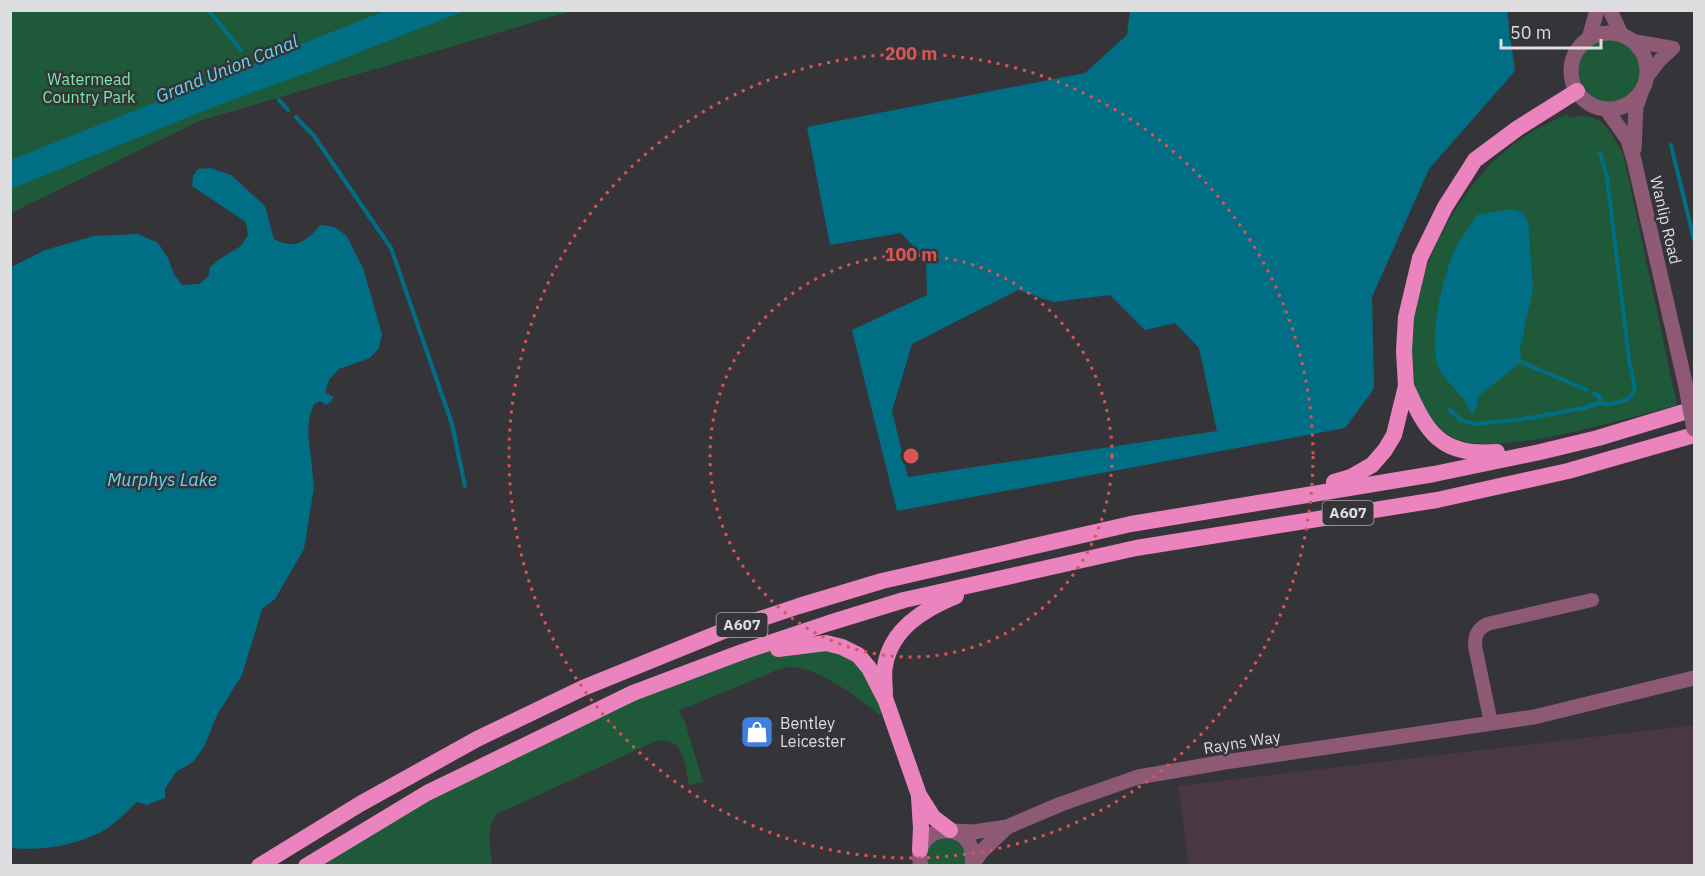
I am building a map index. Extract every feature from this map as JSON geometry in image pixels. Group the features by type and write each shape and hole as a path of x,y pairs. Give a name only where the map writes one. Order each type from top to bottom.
{"highway":[{"path":"1267,501 1351,477 1371,465 1385,450 1394,435 1406,386 1404,351 1406,317 1420,258 1445,207 1476,160 1518,128 1576,91"},
{"path":"1406,386 1420,417 1431,432 1451,447 1476,453 1540,452"},
{"name":"A607","path":"259,866 360,804 477,739 583,688 721,632 799,606 882,581 1131,524 1434,474 1598,438 1695,410"},
{"name":"A607","path":"306,866 427,793 633,693 717,661 904,600 1136,548 1437,500 1568,471 1695,435"},
{"path":"886,701 884,668 889,651 901,631 920,614 943,601 999,578"},
{"path":"717,661 799,645 826,643 842,647 858,655 869,668 886,701 919,795 933,817 951,831"},
{"path":"919,795 920,858"}],"street":[{"path":"1589,38 1607,32 1673,48 1660,60 1632,101 1623,106 1606,109 1587,102 1576,91 1571,66 1575,53 1589,38 1597,10"},
{"path":"1610,10 1627,38 1644,57 1647,64 1645,82"},
{"name":"Wanlip Road","path":"1634,160 1636,107 1645,82"},
{"name":"Wanlip Road","path":"1606,109 1628,140 1634,160 1695,429"},
{"path":"1491,723 1475,646 1475,636 1479,628 1487,624 1592,600"},
{"name":"Rayns Way","path":"951,831 973,832 1006,827 1061,804 1138,777 1534,717 1694,677"},
{"name":"Rayns Way","path":"972,866 982,851 1006,827"},
{"path":"920,858 924,842 931,834 951,831 962,835 968,842 973,852 972,866"}],"shaded area":[{"path":"1694,725 1694,865 1189,865 1178,786"}],"green space":[{"name":"Watermead Country Park","path":"11,11 572,11 199,121 11,213"},
{"path":"1609,33 1623,36 1636,44 1644,57 1647,71 1644,85 1636,98 1623,106 1609,109 1595,106 1582,98 1574,85 1571,71 1574,57 1582,44 1595,36"},
{"path":"1568,114 1569,118 1580,116 1597,119 1608,129 1623,153 1677,405 1598,426 1535,439 1479,444 1459,440 1441,429 1430,417 1419,399 1415,385 1412,336 1416,303 1424,274 1450,218 1486,169 1524,137"},
{"path":"799,645 842,647 886,701 880,715 825,678 801,668 783,668 678,711 684,719 703,782 689,785 682,753 678,747 666,741 656,741 497,814 490,831 492,865 306,866 372,825 717,661"},
{"path":"953,831 972,865 921,865 924,842"}],"water":[{"path":"387,10 464,11 213,107 11,189 11,160"},
{"path":"1130,11 1507,11 1515,71 1429,169 1372,297 1374,389 1345,428 897,511 852,330 927,295 926,260 901,233 830,245 807,127 1085,73 1127,35","holes":["1018,290 1053,302 1110,295 1145,330 1175,323 1199,348 1217,431 908,477 892,411 912,344"]},
{"name":"Murphys Lake","path":"210,168 231,175 265,206 274,239 282,243 300,243 321,225 334,227 346,235 363,268 382,334 379,348 370,358 339,369 329,380 325,392 333,397 332,401 326,405 320,401 314,404 308,431 314,487 304,549 275,599 262,609 242,675 217,715 204,747 193,762 176,772 165,789 165,798 147,805 137,802 101,832 79,841 57,846 34,849 11,848 11,267 45,250 94,236 138,234 158,243 182,285 199,284 208,277 210,267 241,246 248,235 246,222 192,186 193,176 198,169"},
{"path":"1512,209 1522,212 1528,221 1533,289 1520,349 1521,362 1479,396 1476,409 1469,408 1439,369 1437,363 1435,338 1440,297 1453,253 1477,215"}],"waterway":[{"name":"Grand Union Canal","path":"208,10 241,50"},
{"path":"279,100 288,110"},
{"path":"296,117 314,136 391,248 452,424 465,486"},
{"path":"1671,145 1694,240"},
{"path":"1449,409 1461,420 1475,424 1518,420 1584,408 1599,403 1611,404 1626,400 1631,396 1635,388 1629,360 1607,176 1600,153"},
{"path":"1521,362 1587,390"},
{"path":"1594,393 1601,398 1599,403"}],"place":[{"name":"Bentley Leicester","path":"757,732"}]}
